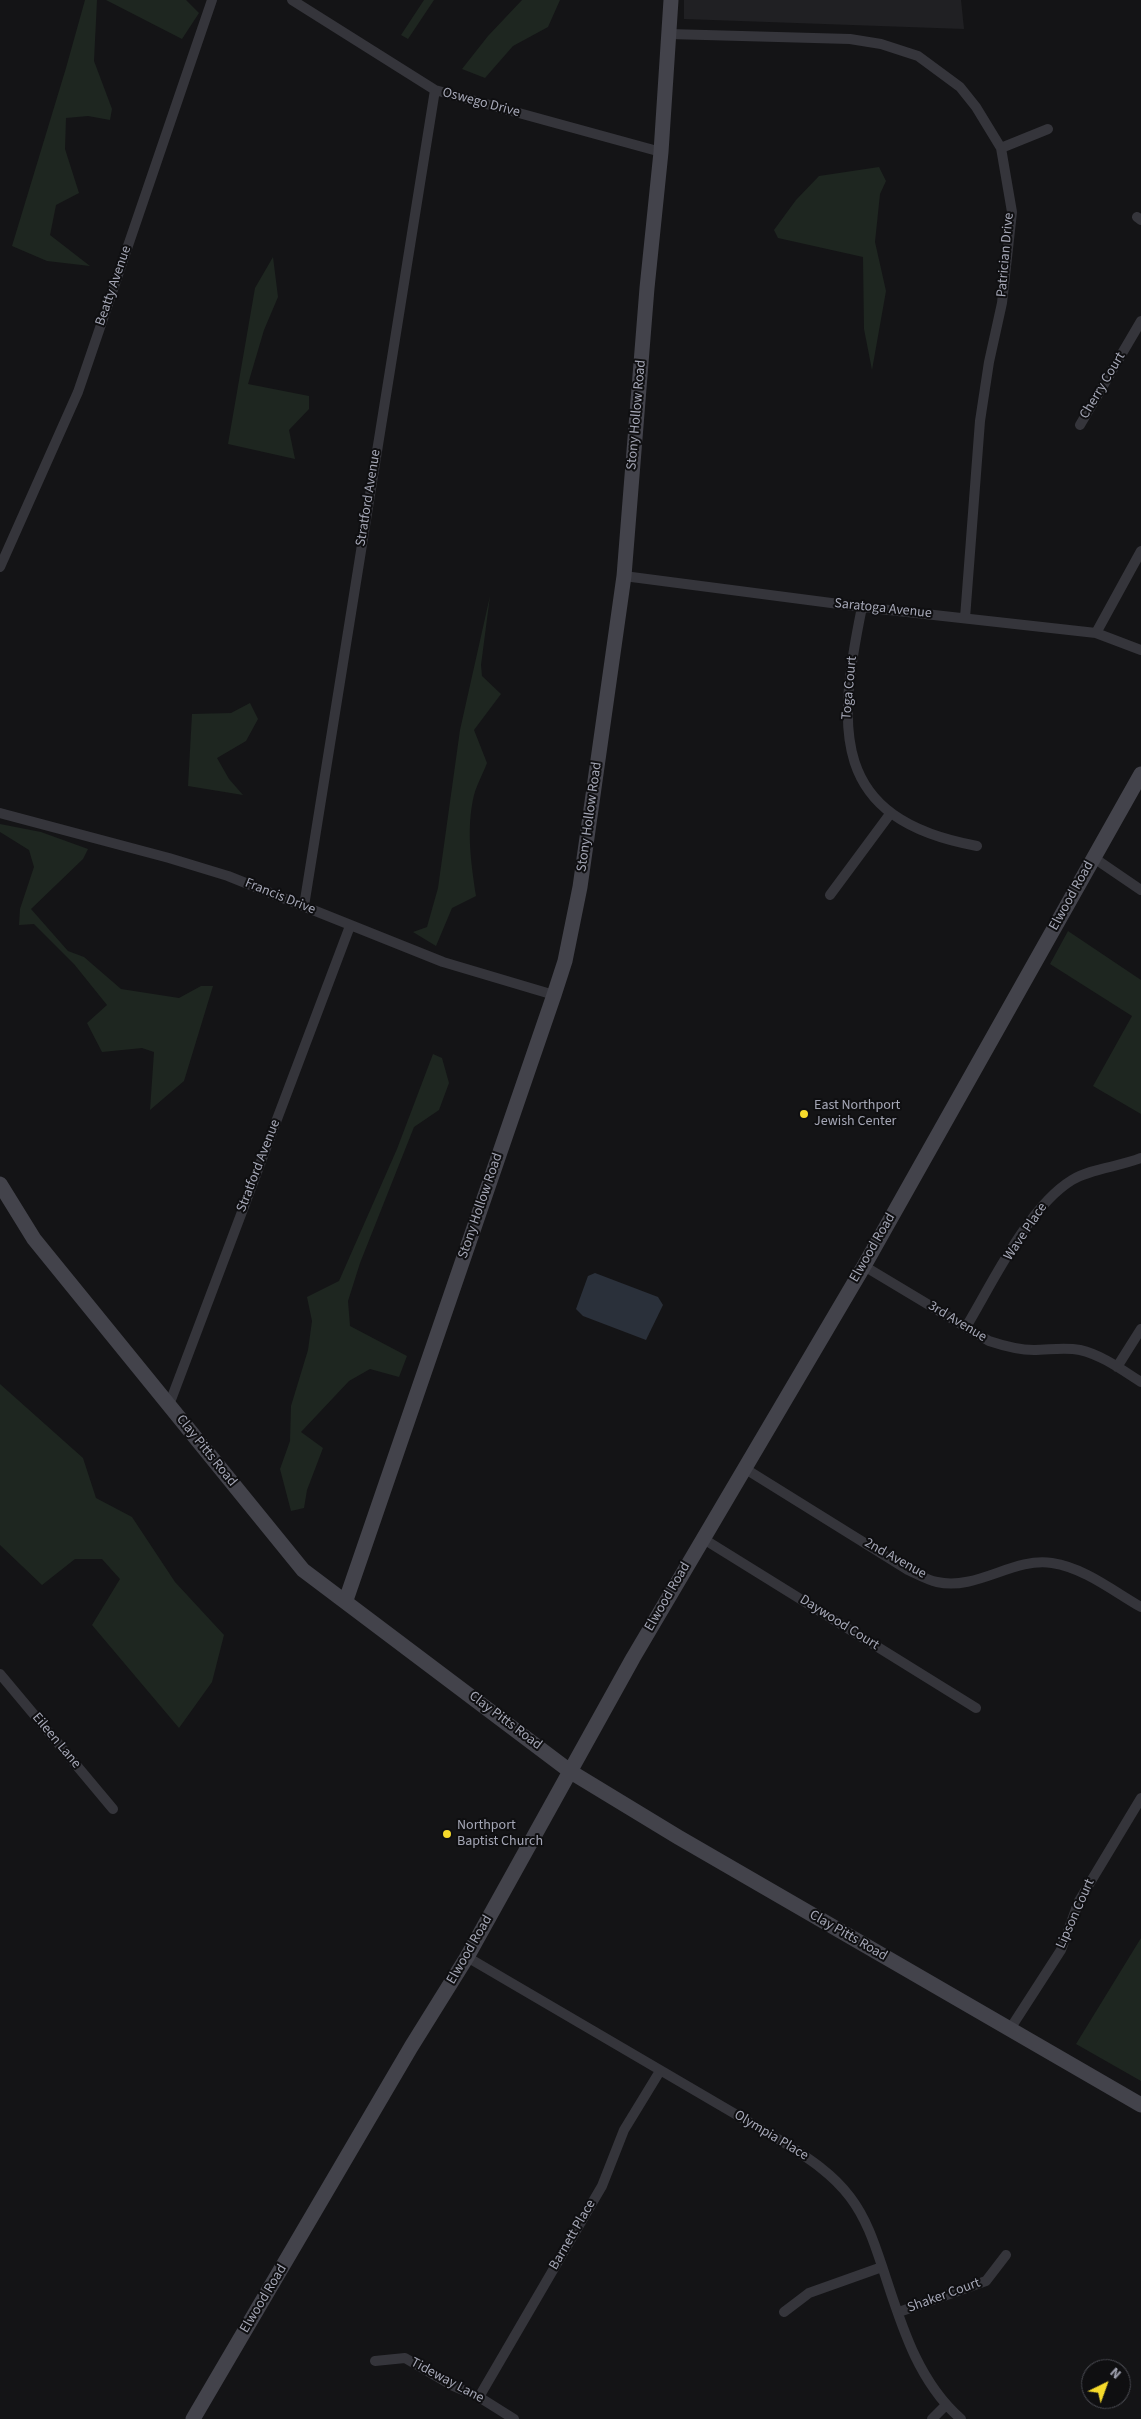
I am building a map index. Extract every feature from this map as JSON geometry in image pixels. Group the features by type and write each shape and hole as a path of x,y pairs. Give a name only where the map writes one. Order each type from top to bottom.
{"street":[{"name":"Beatty Avenue","path":"0,567 78,392 212,0"},
{"name":"Oswego Drive","path":"292,0 435,90 661,152"},
{"name":"Stony Hollow Road","path":"346,1600 565,961 580,887 624,576 647,288 661,152 671,0"},
{"name":"Patrician Drive","path":"669,34 850,39 881,44 918,56 960,87 980,113 1001,148 1012,212 1002,303 989,362 980,421 965,618"},
{"name":"Stratford Avenue","path":"304,906 435,90"},
{"path":"1001,148 1048,128"},
{"name":"Cherry Court","path":"1080,425 1141,322"},
{"path":"1096,634 1141,551"},
{"name":"Saratoga Avenue","path":"624,576 862,607 1096,634 1141,650"},
{"name":"Toga Court","path":"862,607 853,649 846,723 850,749 857,770 870,791 890,814 902,822 946,840 977,846"},
{"name":"Elwood Road","path":"193,2419 411,2047 467,1957 633,1658 864,1266 1141,774"},
{"name":"Francis Drive","path":"0,813 177,860 228,876 443,962 554,995"},
{"path":"830,894 890,814"},
{"path":"1094,858 1141,890"},
{"name":"Stratford Avenue","path":"169,1406 350,926"},
{"name":"Wave Place","path":"966,1327 1031,1219 1052,1195 1074,1179 1141,1158"},
{"name":"Clay Pitts Road","path":"0,1184 34,1239 303,1570 346,1600 571,1772 687,1842 1141,2105"},
{"name":"3rd Avenue","path":"864,1266 989,1341 1010,1348 1080,1350 1098,1356 1141,1382"},
{"path":"1117,1367 1141,1329"},
{"name":"2nd Avenue","path":"744,1468 908,1570 937,1582 969,1582 1025,1564 1051,1563 1077,1569 1141,1607"},
{"name":"Daywood Court","path":"702,1538 976,1708"},
{"name":"Eileen Lane","path":"0,1674 113,1809"},
{"name":"Lipson Court","path":"1010,2029 1061,1950 1079,1901 1141,1798"},
{"name":"Olympia Place","path":"467,1957 814,2162 835,2180 864,2218 919,2368 945,2406 960,2419"},
{"name":"Barnett Place","path":"479,2397 602,2186 624,2130 660,2071"},
{"name":"Shaker Court","path":"899,2312 986,2281 1006,2255"},
{"path":"784,2312 809,2293 882,2267"},
{"name":"Tideway Lane","path":"375,2361 405,2358 453,2386 479,2397 514,2419"},
{"path":"932,2419 945,2406"}],"shaded area":[{"path":"85,0 97,0 94,61 112,109 110,120 88,116 66,118 65,149 79,193 56,205 50,235 90,266 47,261 12,246"},
{"path":"106,0 186,0 199,13 182,39"},
{"path":"424,0 434,0 408,39 401,35"},
{"path":"522,0 560,0 548,27 513,46 485,78 462,69 488,36"},
{"path":"684,0 961,0 964,29 684,19"},
{"path":"879,167 886,181 880,194 875,242 886,291 872,370 864,329 863,257 778,238 774,230 796,200 819,176"},
{"path":"273,257 278,297 264,330 248,384 309,396 309,409 289,430 295,459 228,444 255,288"},
{"path":"490,596 481,665 482,676 501,694 474,730 487,763 474,795 470,820 471,858 476,896 452,908 436,946 413,932 427,927 438,888 460,730"},
{"path":"250,703 258,719 246,741 217,758 229,779 243,795 188,786 192,714 231,713"},
{"path":"0,824 41,832 88,849 83,859 31,909 68,951 84,957 121,989 179,998 201,986 213,986 184,1081 150,1110 154,1052 142,1048 102,1052 87,1023 107,1005 74,964 34,924 19,925 20,909 34,867 29,850 0,832"},
{"path":"1068,931 1141,980 1141,1114 1093,1086 1132,1016 1050,964"},
{"path":"433,1054 442,1058 449,1083 439,1110 414,1127 360,1263 348,1301 350,1326 407,1356 399,1377 370,1369 349,1381 301,1432 323,1448 307,1490 304,1508 291,1511 280,1469 290,1441 291,1406 308,1350 312,1321 307,1297 339,1281 397,1149"},
{"path":"595,1273 658,1297 663,1305 646,1340 583,1316 576,1309 588,1276"},
{"path":"0,1384 83,1458 96,1498 132,1517 175,1582 224,1635 212,1682 179,1728 92,1625 120,1579 102,1559 75,1559 42,1585 0,1545"},
{"path":"1141,1938 1141,2081 1076,2044"}],"place":[{"name":"East Northport Jewish Center","path":"804,1114"},
{"name":"Northport Baptist Church","path":"447,1834"}]}
